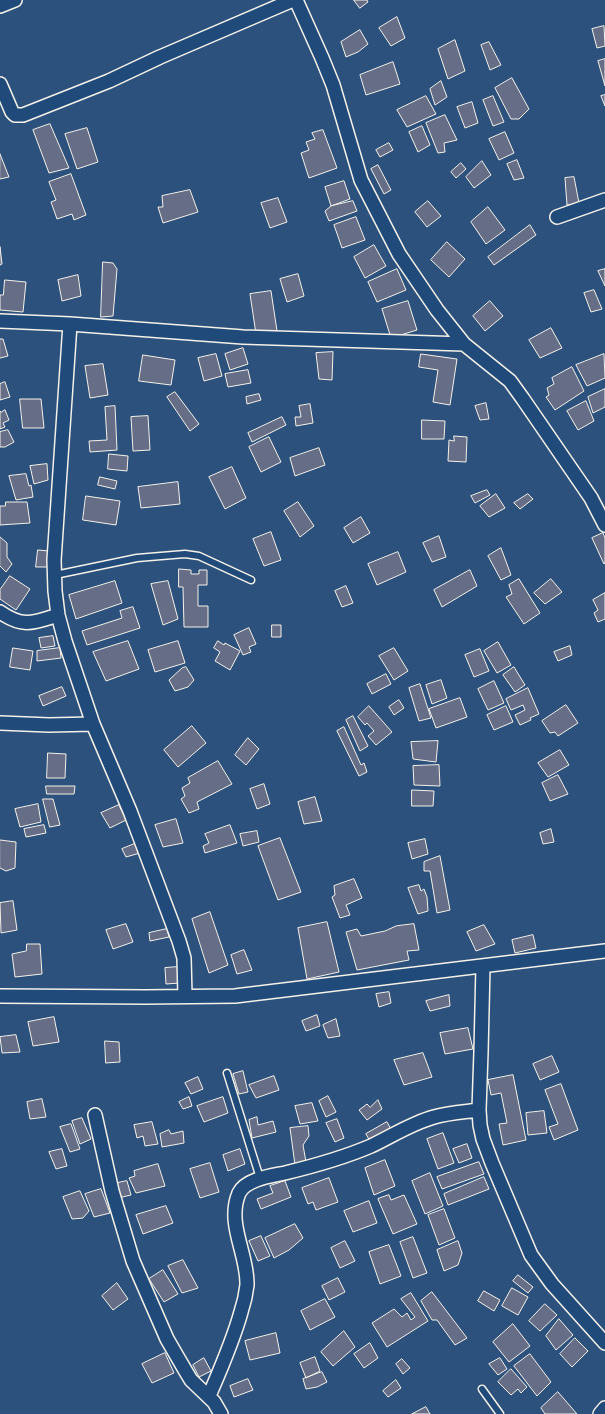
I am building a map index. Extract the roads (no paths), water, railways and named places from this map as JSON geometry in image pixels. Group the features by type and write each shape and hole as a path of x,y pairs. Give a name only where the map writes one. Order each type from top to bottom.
{"street":[{"path":"0,6 15,0"},
{"path":"0,84 12,112 15,115 23,115 109,81 160,57 293,0"},
{"path":"296,0 333,85 361,180 398,254 437,310 464,344 510,381 523,398 591,498 605,525"},
{"path":"557,217 605,200"},
{"path":"0,321 70,324 243,337 464,344"},
{"path":"70,324 54,560 58,615 65,641 93,724 130,811 179,941 184,958 185,996"},
{"path":"0,612 14,620 24,623 58,615"},
{"path":"0,723 49,725 93,724"},
{"path":"0,996 236,996 605,951"},
{"path":"483,966 479,1110 480,1125 492,1163 531,1255 552,1284 605,1343"},
{"path":"209,1396 229,1352 239,1321 247,1287 236,1226 238,1198 240,1191 244,1186 260,1178 305,1168 346,1156 373,1145 420,1121 435,1116 479,1110"},
{"path":"95,1115 112,1191 133,1261 167,1339 191,1380 209,1396 221,1414"},
{"path":"600,1414 605,1408"}],"lane":[{"path":"55,575 137,558 185,554 204,558 251,580"},
{"path":"227,1073 260,1178"},
{"path":"482,1389 500,1414"}]}
